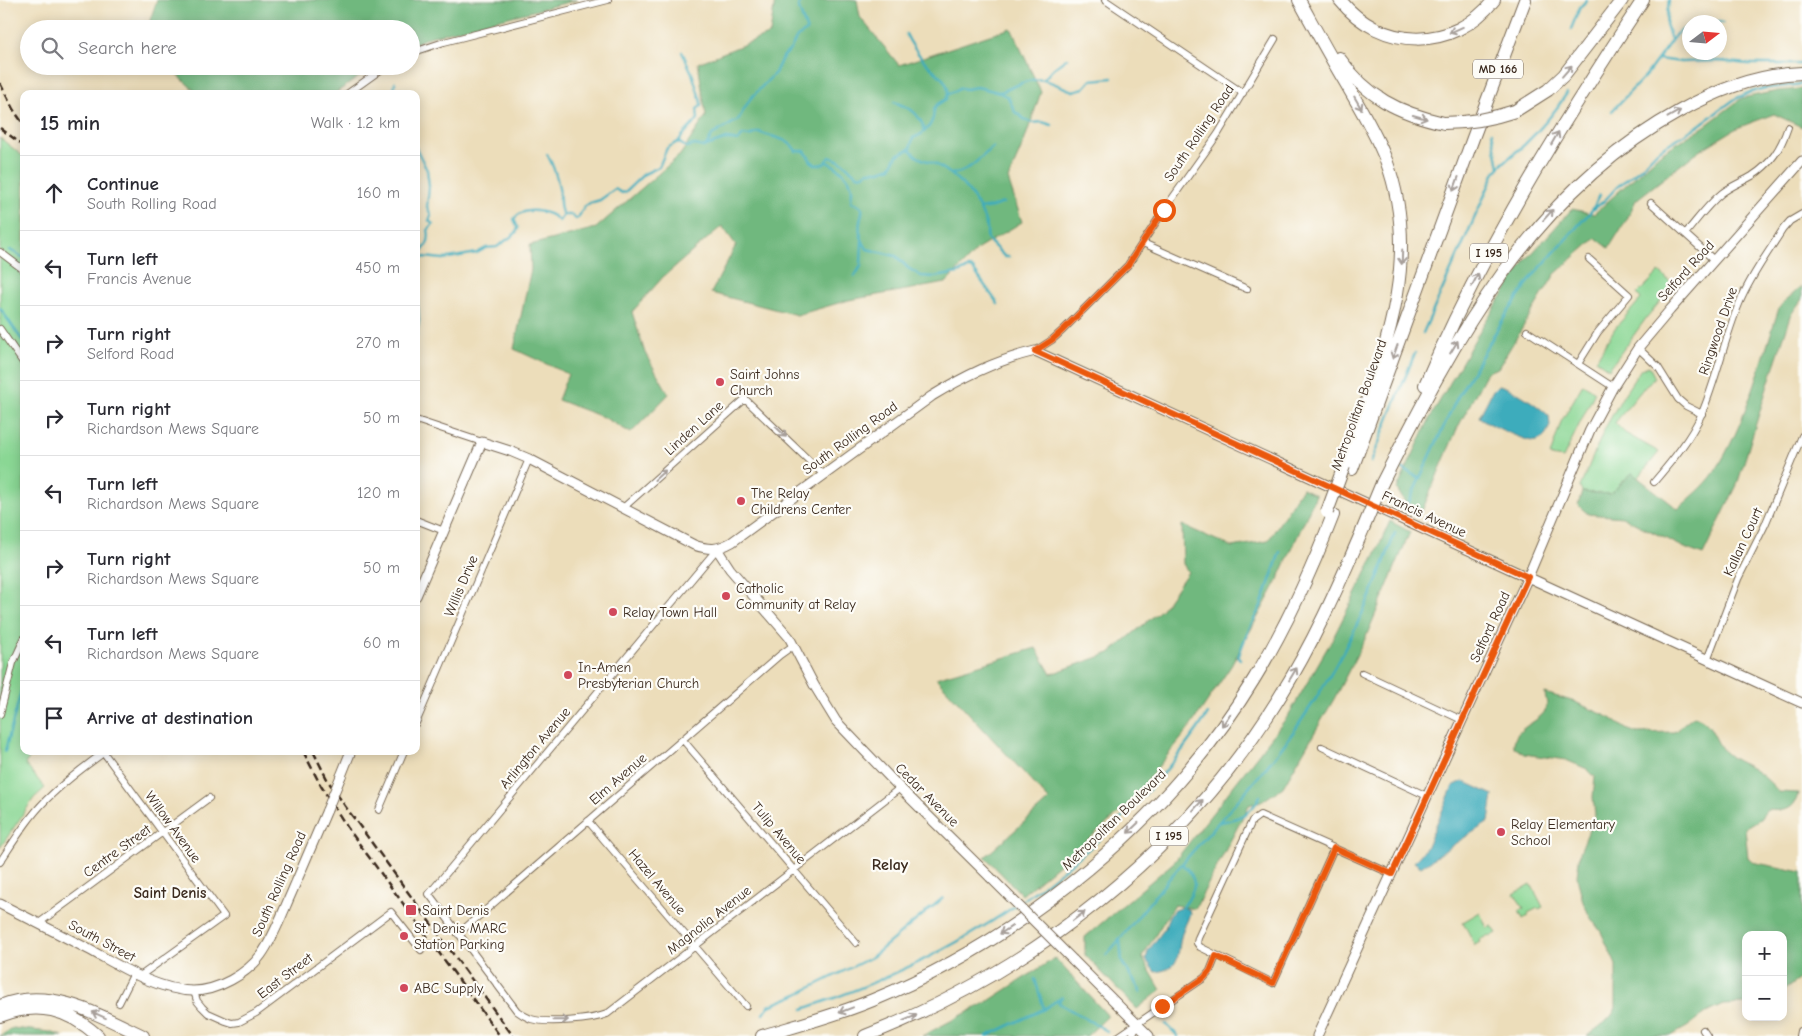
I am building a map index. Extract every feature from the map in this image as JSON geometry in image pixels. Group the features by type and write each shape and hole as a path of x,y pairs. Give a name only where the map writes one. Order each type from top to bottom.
{"highway":[{"path":"1300,0 1342,62 1365,88 1398,109 1418,117 1444,122 1464,123 1515,111 1548,90 1564,75 1622,0"},
{"path":"1300,0 1364,115 1386,160 1394,184 1401,227 1401,276 1396,304 1384,351 1348,467"},
{"path":"1340,0 1350,13 1364,24 1384,34 1402,38 1421,39 1458,30 1473,20 1494,0"},
{"name":"Metropolitan Boulevard","path":"762,1036 831,1016 905,986 993,939 1075,880 1117,843 1157,804 1190,767 1224,724 1254,680 1312,570 1330,514 1525,0"},
{"path":"1473,138 1534,0"},
{"name":"I 195","path":"865,1036 920,1014 1010,965 1096,904 1140,866 1178,827 1247,745 1278,699 1320,625 1444,341 1491,250 1566,120 1644,0"},
{"path":"1382,483 1418,412 1464,332 1512,259 1558,204 1611,156 1640,134 1698,101 1748,82 1772,76 1802,73"},
{"path":"0,1006 22,1000 41,999 59,1002 97,1014 143,1036"},
{"path":"0,1016 25,1008 56,1011 85,1024 98,1036"}],"street":[{"path":"420,50 444,42 608,0"},
{"path":"1105,0 1243,92"},
{"name":"South Rolling Road","path":"717,549 732,542 900,418 957,380 991,364 1035,351 1052,340 1128,265 1164,210 1205,154 1275,40"},
{"path":"353,90 373,75"},
{"path":"1685,234 1706,208 1721,194 1765,166 1779,149 1788,128"},
{"name":"Selford Road","path":"1317,1036 1528,577 1590,430 1613,387 1638,348 1714,260 1801,165"},
{"path":"1651,203 1714,260"},
{"name":"Ringwood Drive","path":"1654,482 1682,447 1702,414 1729,330 1748,284 1783,228 1802,214"},
{"path":"1143,243 1247,289"},
{"path":"0,252 20,267"},
{"path":"1578,364 1598,332 1629,295 1589,259"},
{"path":"0,329 20,358"},
{"path":"1527,331 1613,387"},
{"path":"1638,348 1658,367 1678,399 1686,406 1702,414"},
{"name":"Francis Avenue","path":"1035,351 1802,703"},
{"name":"Linden Lane","path":"624,508 745,399 824,475"},
{"path":"420,421 510,451 694,544 706,549 717,549"},
{"name":"Kallan Court","path":"1707,660 1738,579 1765,525 1802,436"},
{"path":"420,587 482,442"},
{"name":"Willis Drive","path":"420,714 528,459"},
{"path":"420,522 444,531"},
{"name":"Cedar Avenue","path":"717,549 730,569 794,646 814,685 836,721 900,788 1149,1036"},
{"name":"Arlington Avenue","path":"458,934 429,894 717,549"},
{"name":"Elm Avenue","path":"458,934 780,656 794,646"},
{"path":"0,714 13,663 20,648"},
{"path":"1362,673 1462,720"},
{"name":"Tulip Avenue","path":"683,740 856,943"},
{"path":"1322,747 1427,796"},
{"path":"0,862 28,821 45,801 101,755"},
{"name":"Willow Avenue","path":"107,755 162,834 224,916 137,975"},
{"name":"South Rolling Road","path":"194,991 226,982 241,975 260,956 268,944 284,911 349,755"},
{"path":"379,810 402,755"},
{"name":"Magnolia Avenue","path":"458,934 517,1011 530,1018 539,1020 588,1019 607,1014 900,788"},
{"name":"Centre Street","path":"39,923 209,798"},
{"path":"1334,848 1273,983 1200,947 1198,938 1252,821 1260,815 1264,816 1392,874"},
{"name":"Hazel Avenue","path":"588,821 746,1006"},
{"name":"South Street","path":"0,904 137,975 176,989 194,991"},
{"name":"East Street","path":"194,991 197,1001 208,1012 232,1023 245,1019 256,1013 391,912 421,950"},
{"path":"1119,1036 1204,978 1210,971 1216,956"},
{"path":"120,1002 137,975"},
{"path":"1132,1036 1137,1024"}],"green space":[{"path":"157,0 577,0 429,37 420,41 420,20 150,20"},
{"path":"775,0 857,0 860,17 899,65 1011,28 1041,92 1024,142 1008,179 1022,222 978,249 946,283 849,300 797,315 711,293 736,245 722,226 663,277 632,312 645,353 669,394 631,433 605,418 558,400 568,374 514,349 531,269 530,245 596,228 680,155 706,116 698,63 770,34"},
{"path":"178,75 362,75 340,90 194,90"},
{"path":"1802,89 1802,127 1774,114 1737,128 1696,153 1636,200 1609,248 1596,238 1555,274 1498,368 1487,372 1457,429 1422,511 1404,501 1397,489 1430,418 1483,325 1526,260 1572,209 1594,214 1661,153 1705,126 1742,98 1778,91"},
{"path":"0,138 20,154 20,755 31,755 25,764 45,788 34,798 0,848"},
{"path":"1659,272 1674,285 1647,317 1609,369 1596,360 1615,328 1641,299 1637,294"},
{"path":"1802,286 1802,299 1792,313 1737,485 1703,555 1622,517 1588,514 1578,505 1582,492 1610,494 1632,473 1678,509 1702,487 1714,473 1725,454 1744,414 1779,308"},
{"path":"1649,366 1655,378 1646,385 1615,423 1625,433 1659,452 1638,478 1632,473 1610,494 1582,492 1580,487 1605,428 1641,369"},
{"path":"1583,384 1595,392 1563,458 1550,456 1561,422"},
{"path":"1302,488 1316,495 1278,580 1231,666 1188,730 1123,810 1022,895 985,857 1049,800 936,678 1036,648 1051,674 1110,653 1162,609 1188,572 1183,564 1182,525 1232,547 1268,541"},
{"path":"1390,521 1410,532 1365,639 1334,699 1283,787 1264,800 1249,805 1195,909 1174,905 1142,957 1161,990 1137,1009 1085,955 1085,937 1174,862 1288,716 1333,638"},
{"path":"1545,693 1575,702 1611,718 1626,729 1637,733 1674,732 1689,719 1699,718 1707,724 1721,747 1730,757 1760,774 1779,792 1798,793 1791,807 1783,810 1767,810 1760,819 1745,828 1748,858 1752,862 1802,872 1802,977 1787,988 1787,931 1742,931 1742,1004 1723,1005 1706,1013 1671,1036 1587,1036 1607,1020 1616,1008 1616,965 1601,932 1590,917 1583,902 1577,876 1580,852 1595,815 1593,797 1595,777 1587,769 1566,760 1524,754 1514,747 1518,734 1541,716 1547,705"},
{"path":"1531,884 1543,907 1528,913 1529,915 1523,919 1519,911 1524,908 1514,894"},
{"path":"1480,912 1487,928 1492,926 1497,933 1479,940 1480,942 1475,945 1463,922"},
{"path":"1055,958 1108,1016 1087,1036 922,1036 987,1002"},
{"path":"13,1028 50,1032 63,1036 0,1036"}],"water":[{"path":"1498,385 1504,386 1525,398 1549,416 1550,426 1542,439 1532,441 1517,436 1479,417 1493,390"},
{"path":"1463,781 1493,795 1489,822 1421,867 1414,862 1426,848 1453,786"},
{"path":"1183,907 1189,910 1190,913 1182,934 1176,961 1169,968 1155,972 1146,960 1148,951 1165,928 1169,916 1174,910"}],"waterway":[{"path":"707,145 712,135 738,120 750,99 775,73 782,58 790,50 797,37 807,31 798,6 802,0"},
{"path":"1571,29 1580,7 1587,0"},
{"path":"1669,0 1666,24 1671,40"},
{"path":"1612,111 1647,74 1676,34 1682,30"},
{"path":"906,34 920,56 944,80 948,94"},
{"path":"563,215 572,215 576,219 584,207 600,200 615,189 622,193 625,192 644,174 659,167 667,148 678,142 698,119 697,109 701,106 701,102 692,73 682,52"},
{"path":"1044,79 1067,58"},
{"path":"1658,59 1681,62 1719,61 1748,64 1802,64"},
{"path":"998,92 1033,80 1046,80 1073,91 1084,88 1091,80 1112,78"},
{"path":"394,90 395,82"},
{"path":"1594,209 1641,168 1657,151 1698,126 1735,99 1762,89 1802,84"},
{"path":"1009,257 1005,257 988,240 984,218 968,191 946,170 913,153 910,149 913,138 928,128 932,122 934,109 937,105 946,99 948,94 961,88 977,87 998,92 1008,97 1015,112 1027,121 1052,125"},
{"path":"1423,333 1495,172 1536,133 1553,114 1567,93"},
{"path":"894,102 914,112 925,130"},
{"path":"678,142 686,147 695,145 703,147 727,139 738,141 743,135 749,136 759,132 784,140 793,146 796,151 805,151 816,165 824,164 830,157 842,162 854,173 861,176 868,171 880,171 891,167 897,155 910,149"},
{"path":"1492,132 1499,167"},
{"path":"951,174 958,173 974,164 993,147"},
{"path":"547,154 557,179 563,215"},
{"path":"420,156 427,170 429,186 427,207 431,215 429,221 433,224 428,230 429,238 427,245 420,253"},
{"path":"827,162 843,172 849,180 852,189 851,202 859,205 862,209 860,229 867,249 896,256 908,268 921,276 935,277 958,273 969,268 973,269 998,304"},
{"path":"1407,506 1457,398 1504,318 1533,276 1592,210 1600,195"},
{"path":"979,209 1003,203"},
{"path":"420,260 424,257 443,259 477,253 486,248 497,247 516,233 518,228 514,219 524,212 543,212 555,217 559,221 563,215"},
{"path":"855,276 861,266 862,241"},
{"path":"10,250 20,256"},
{"path":"0,308 20,337"},
{"path":"1371,462 1415,353"},
{"path":"1402,468 1420,479"},
{"path":"1106,955 1265,768 1298,725 1315,700 1346,646 1373,590 1395,533"},
{"path":"1240,659 1238,657 1248,631 1261,606 1280,552"},
{"path":"5,751 20,695"},
{"path":"1019,903 1072,862 1122,817 1168,768 1208,714"},
{"path":"1220,822 1244,815 1253,807 1260,796"},
{"path":"1182,864 1194,880 1191,895 1183,907"},
{"path":"763,1014 769,1006 798,994 872,957 943,898"},
{"path":"803,1009 859,989 913,965 965,938 1015,906"},
{"path":"1120,940 1122,962 1141,992"},
{"path":"1035,979 1044,1009"},
{"path":"987,1036 1044,1009 1062,997"},
{"path":"1060,999 1059,1003 1107,1031"},
{"path":"1166,1024 1178,1036"}],"railway":[{"path":"0,83 20,119"},
{"path":"0,128 20,143"},
{"path":"305,755 321,786 347,827 500,1036"},
{"path":"315,755 328,781 345,806 513,1036"}],"place":[{"name":"Saint Johns Church","path":"720,382"},
{"name":"The Relay Childrens Center","path":"741,501"},
{"name":"Catholic Community at Relay","path":"726,596"},
{"name":"Relay Town Hall","path":"613,612"},
{"name":"In-Amen Presbyterian Church","path":"568,675"},
{"name":"Relay Elementary School","path":"1501,832"},
{"name":"Saint Denis","path":"411,910"},
{"name":"St. Denis MARC Station Parking","path":"404,936"},
{"name":"ABC Supply","path":"404,988"}],"district":[{"name":"Relay","path":"890,865"},
{"name":"Saint Denis","path":"170,893"}],"route":[{"path":"1162,1006 1204,978 1210,971 1216,956 1273,983 1334,848 1392,874 1528,577 1035,351 1063,330 1128,265 1164,210"}]}
